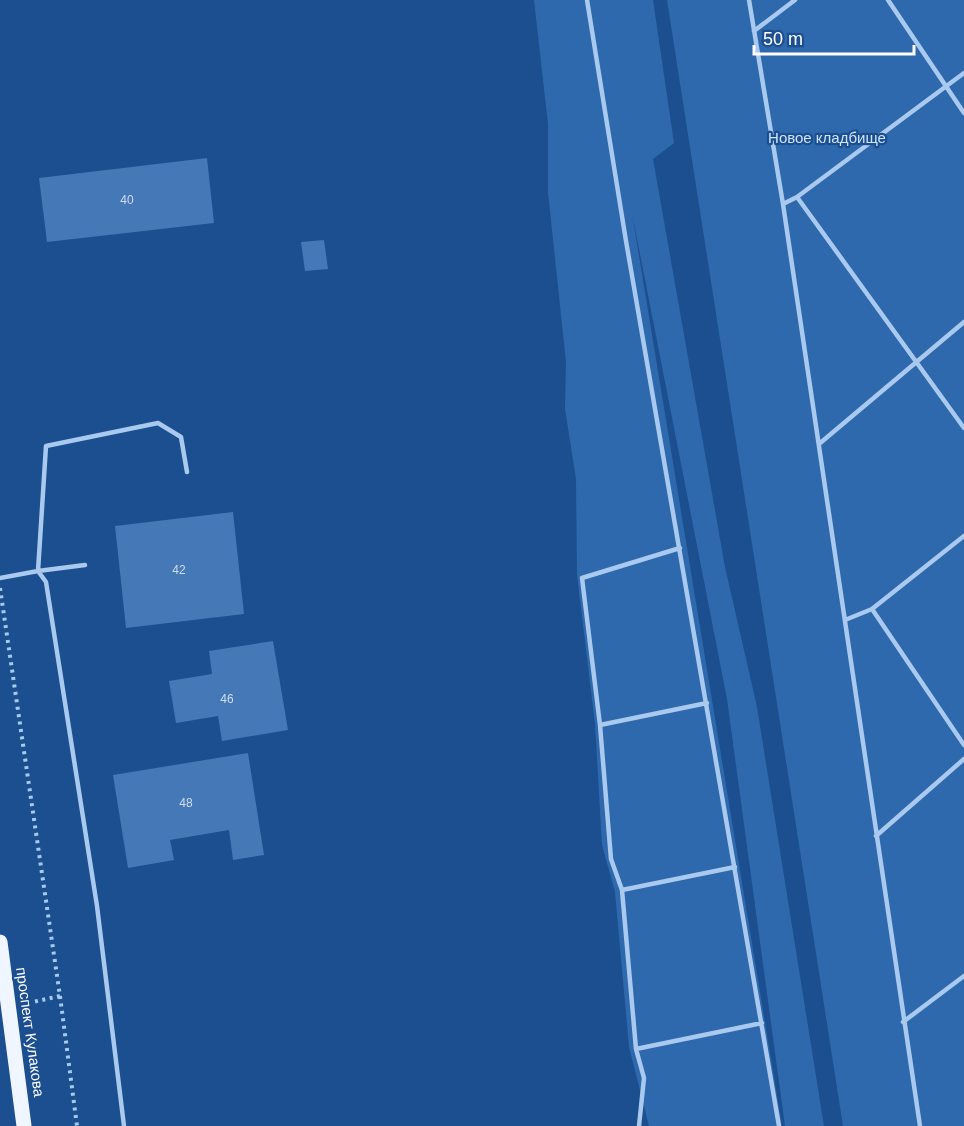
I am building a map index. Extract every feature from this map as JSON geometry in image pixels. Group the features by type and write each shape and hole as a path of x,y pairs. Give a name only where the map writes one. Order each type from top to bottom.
{"main road":[{"name":"проспект Кулакова","path":"0,942 24,1126"}],"lane":[{"path":"587,0 779,1126"},
{"path":"749,0 783,204 875,837 920,1126"},
{"path":"754,31 795,0"},
{"path":"888,0 964,113"},
{"path":"783,204 797,197 964,73"},
{"path":"797,197 964,428"},
{"path":"819,444 964,322"},
{"path":"124,1126 98,906 66,720 46,582 38,571 46,446 158,423 181,437 187,472"},
{"path":"845,620 872,609 964,536"},
{"path":"639,1126 644,1078 636,1049 622,890 611,859 600,725 582,578 680,548"},
{"path":"0,578 85,565"},
{"path":"872,609 964,746"},
{"path":"600,725 707,703"},
{"path":"875,837 964,759"},
{"path":"622,890 735,867"},
{"path":"903,1022 964,976"},
{"path":"636,1049 762,1023"}],"path":[{"path":"0,588 77,1126"},
{"path":"9,1007 60,996"}],"green space":[{"path":"534,0 653,0 674,143 653,159 725,567 757,707 824,1126 785,1126 727,699 632,213 782,1126 649,1126 629,1047 615,892 602,845 595,724 577,575 576,479 565,409 566,362 548,192 548,124"},
{"name":"Новое кладбище","path":"667,0 964,0 964,1126 843,1126"}],"building":[{"path":"207,158 214,223 47,242 39,178"},
{"path":"324,240 328,269 305,271 301,242"},
{"path":"233,512 244,614 126,628 115,526"},
{"path":"273,641 288,730 222,741 218,716 176,723 169,681 212,674 209,651"},
{"path":"248,753 264,855 233,860 229,830 170,840 174,860 128,868 113,775"}]}
